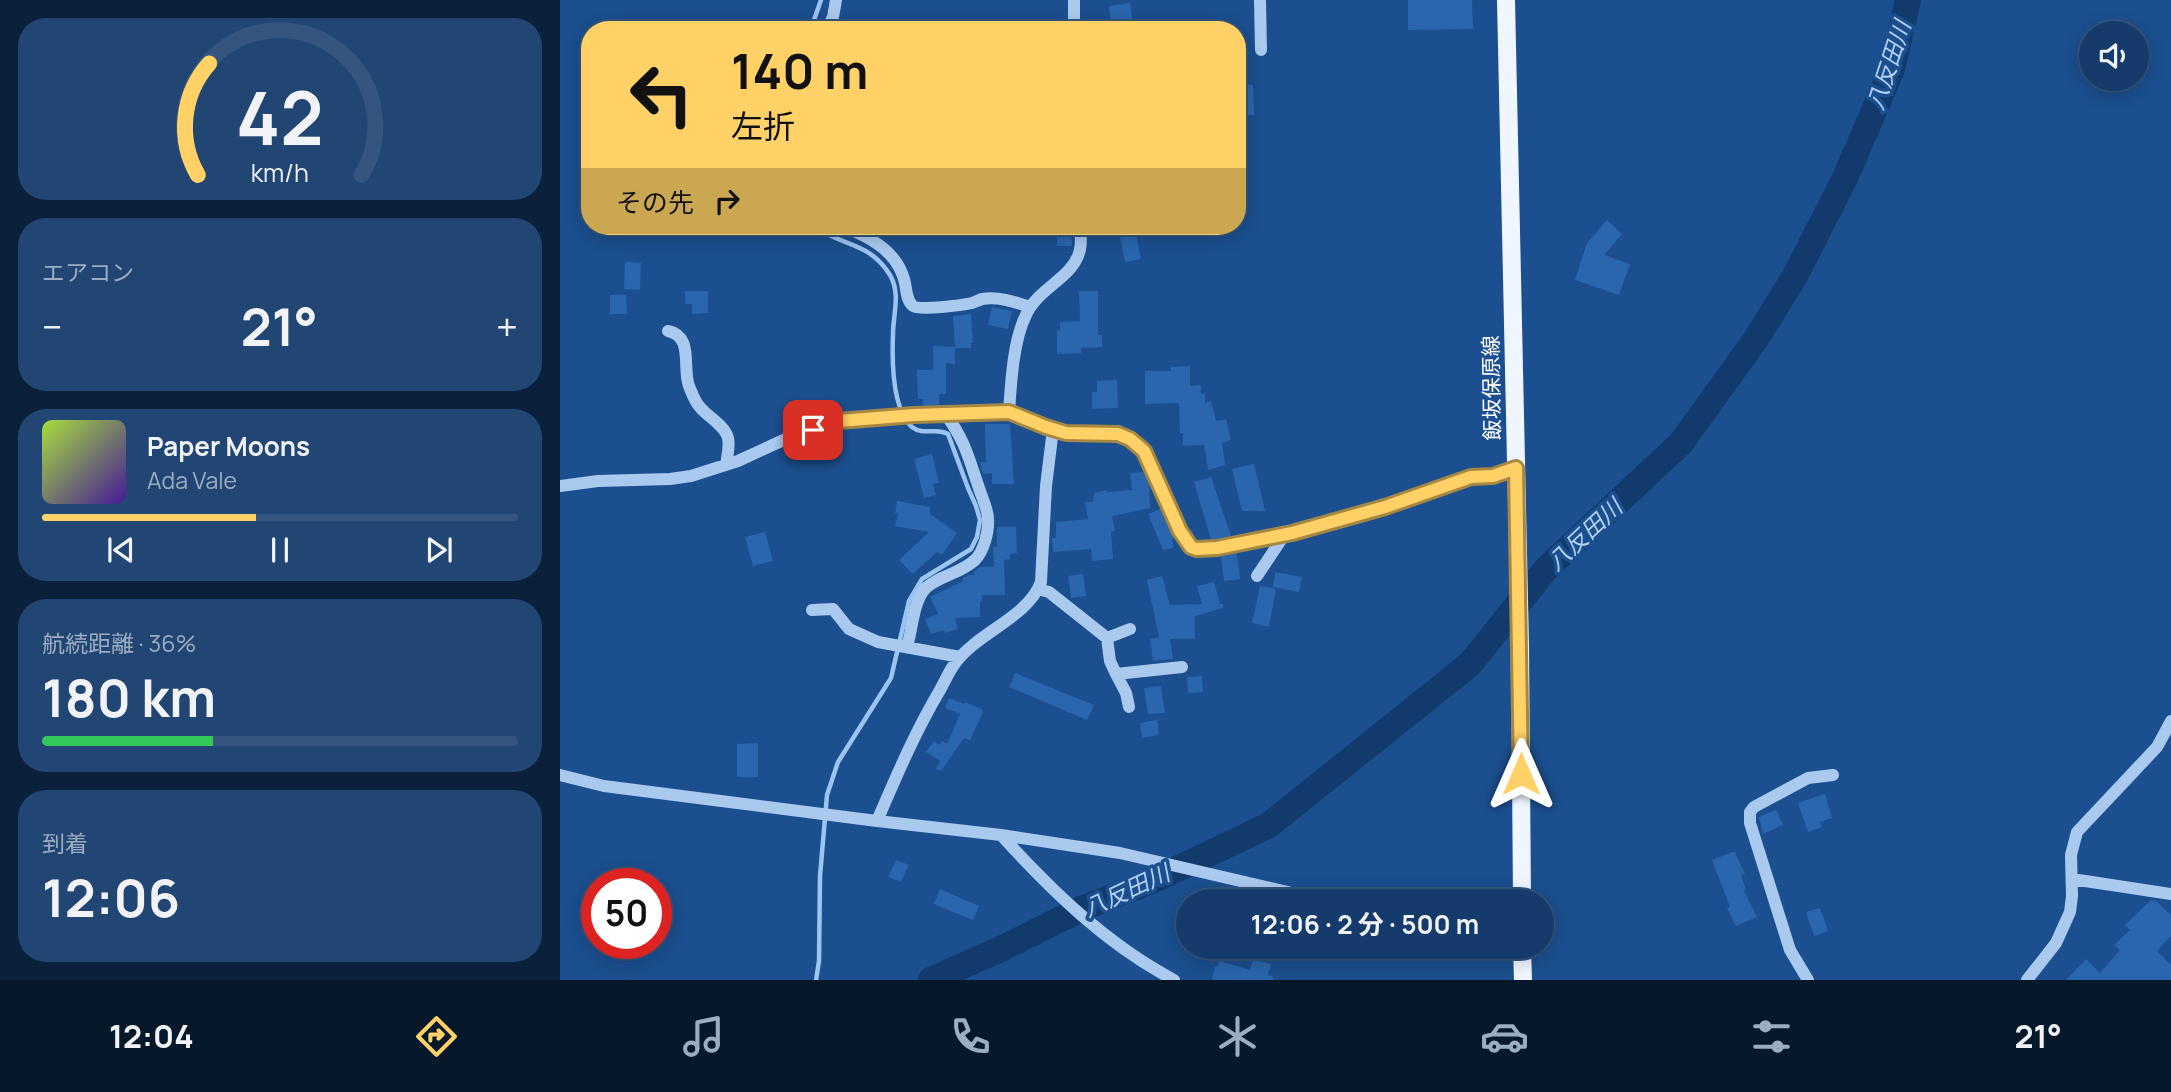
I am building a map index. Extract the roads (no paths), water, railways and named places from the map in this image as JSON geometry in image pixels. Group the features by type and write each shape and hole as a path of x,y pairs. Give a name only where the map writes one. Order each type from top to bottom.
{"main road":[{"name":"飯坂保原線","path":"1506,0 1520,646 1522,889"},
{"path":"1522,959 1523,980"}],"street":[{"path":"831,21 836,0"},
{"path":"1074,0 1074,21"},
{"path":"1260,0 1261,50"},
{"path":"862,235 873,240 897,263 908,300 918,309 955,306 982,299 1009,300 1030,307"},
{"path":"1009,412 1019,336 1030,307 1075,264 1081,248 1080,235"},
{"path":"668,331 681,336 685,347 687,381 694,398 700,408 726,433 726,465"},
{"path":"560,486 691,476 839,421 1009,412 1053,429 1079,434 1118,434 1138,445 1144,451 1180,531 1191,547 1196,549 1217,548 1285,534 1385,507 1471,477 1493,476 1516,468"},
{"path":"901,647 923,591 934,582 960,572 974,561 980,553 986,534 986,508 969,457 960,435 946,415"},
{"path":"877,821 919,724 954,664 969,647 1025,606 1037,593 1041,582 1046,486 1053,429"},
{"path":"1257,576 1285,534"},
{"path":"1038,589 1049,592 1107,638 1110,661 1126,693 1129,707"},
{"path":"812,610 833,608 849,629 878,642 960,657"},
{"path":"1107,638 1130,629"},
{"path":"1116,674 1182,667"},
{"path":"2027,980 2056,943 2070,912 2071,855 2077,832 2157,747 2171,721"},
{"path":"560,775 604,786 1001,835 1121,853 1275,889"},
{"path":"1808,980 1790,950 1750,823 1749,811 1808,778 1833,775"},
{"path":"1001,835 1044,882 1106,937 1174,980"},
{"path":"2072,879 2171,894"}],"waterway":[{"path":"814,21 821,0"},
{"name":"八反田川","path":"931,980 1081,909 1152,881 1269,825 1470,664 1546,569 1681,443 1756,339 1795,276 1845,178 1892,69 1908,0"},
{"path":"816,980 819,961 820,876 827,795 838,762 891,678 909,601 922,579 971,549 977,537 980,520 948,434 916,430 905,419 900,408 893,370 896,297 890,275 882,264 864,250 829,235"}]}
